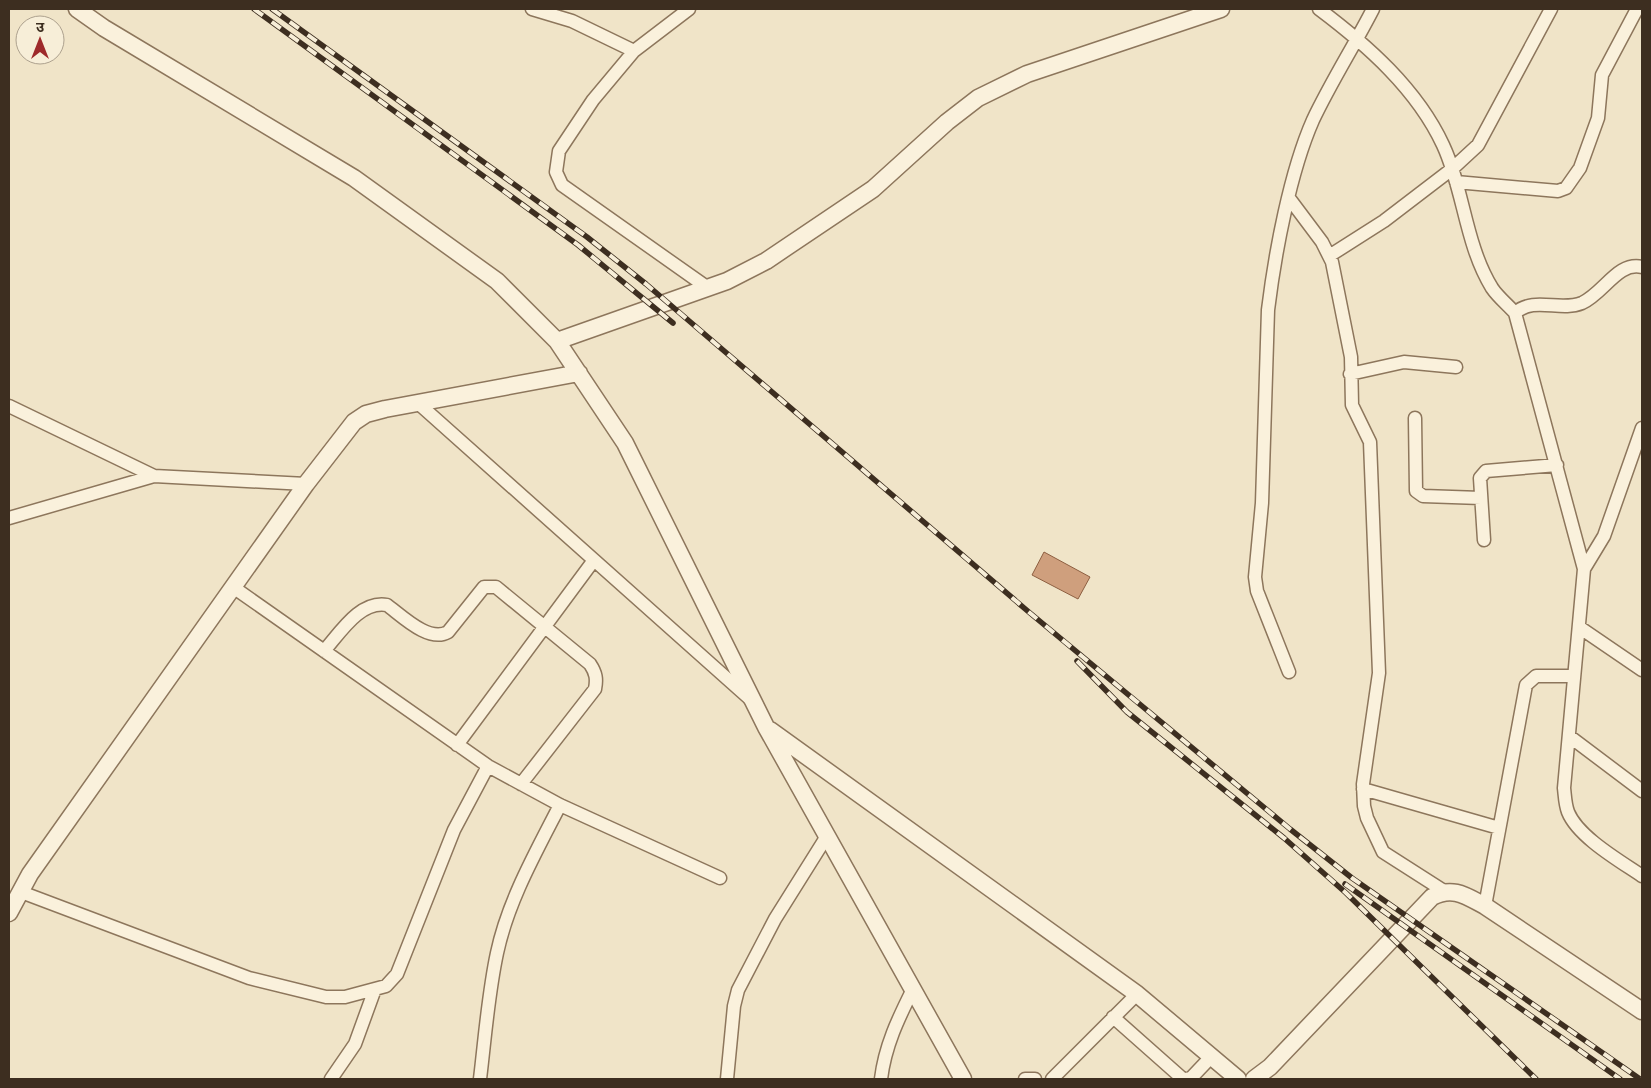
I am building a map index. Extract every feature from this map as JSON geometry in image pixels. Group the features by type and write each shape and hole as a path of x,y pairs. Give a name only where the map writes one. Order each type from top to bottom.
{"street":[{"path":"77,9 104,28 354,178 497,281 557,341 625,443 766,727 963,1079"},
{"path":"532,9 572,21 634,51"},
{"path":"689,9 634,51 593,100 559,151 556,172 562,184 708,288"},
{"path":"557,341 727,281 766,261 872,189 947,122 978,98 1026,74 1221,9"},
{"path":"1318,9 1358,39 1426,114 1443,145 1452,168 1470,237 1492,288 1516,313 1584,569 1564,788 1569,813 1577,826 1605,851 1642,876"},
{"path":"1288,672 1257,590 1255,577 1262,503 1268,310 1288,198 1312,122 1373,9"},
{"path":"1329,256 1384,221 1452,168 1478,145 1551,9"},
{"path":"1456,182 1558,191 1566,188 1580,168 1598,118 1602,75 1637,9"},
{"path":"1288,198 1322,242 1336,276 1351,357 1352,405 1370,442 1380,673 1376,711 1367,746 1363,789 1367,818 1383,852 1390,859 1444,891 1462,894 1485,906 1642,1011"},
{"path":"1516,313 1523,306 1573,306 1583,303 1602,291 1622,270 1629,266 1642,267"},
{"path":"1350,374 1404,362 1456,367"},
{"path":"9,913 30,874 306,484 354,422 366,414 579,373"},
{"path":"419,404 754,702"},
{"path":"9,406 154,476"},
{"path":"1415,418 1416,490 1423,496 1481,498"},
{"path":"1584,569 1604,536 1642,428"},
{"path":"1484,540 1480,478 1486,470 1557,465"},
{"path":"9,518 154,476 306,484"},
{"path":"457,745 594,560"},
{"path":"324,651 362,610 370,605 386,605 429,634 443,635 448,632 484,587 490,585 496,587 590,664 595,671 597,680 595,689 521,784"},
{"path":"233,586 488,766 560,805 720,878"},
{"path":"1579,627 1642,670"},
{"path":"1485,906 1526,685 1536,676 1574,676"},
{"path":"766,727 1137,994 1238,1079"},
{"path":"1569,736 1642,791"},
{"path":"20,892 256,980 326,997 345,997 375,989 386,986 397,974 454,830 488,766"},
{"path":"1363,789 1499,828"},
{"path":"480,1079 497,953 510,911 527,871 560,805"},
{"path":"727,1079 734,1006 738,990 775,919 827,836"},
{"path":"1257,1079 1432,897 1444,891"},
{"path":"331,1079 355,1044 375,989"},
{"path":"882,1079 887,1047 913,989"},
{"path":"1052,1079 1137,994"},
{"path":"1113,1017 1185,1079 1191,1078 1211,1057"},
{"path":"1025,1079 1034,1079"}],"building":[{"path":"1044,552 1090,577 1078,599 1032,575"}],"railway":[{"path":"254,9 578,245 673,323"},
{"path":"272,9 587,237 646,284 1030,613 1290,829 1352,878 1640,1079"},
{"path":"1077,661 1127,712 1284,838 1346,893 1536,1079"},
{"path":"1345,884 1620,1079"}]}
